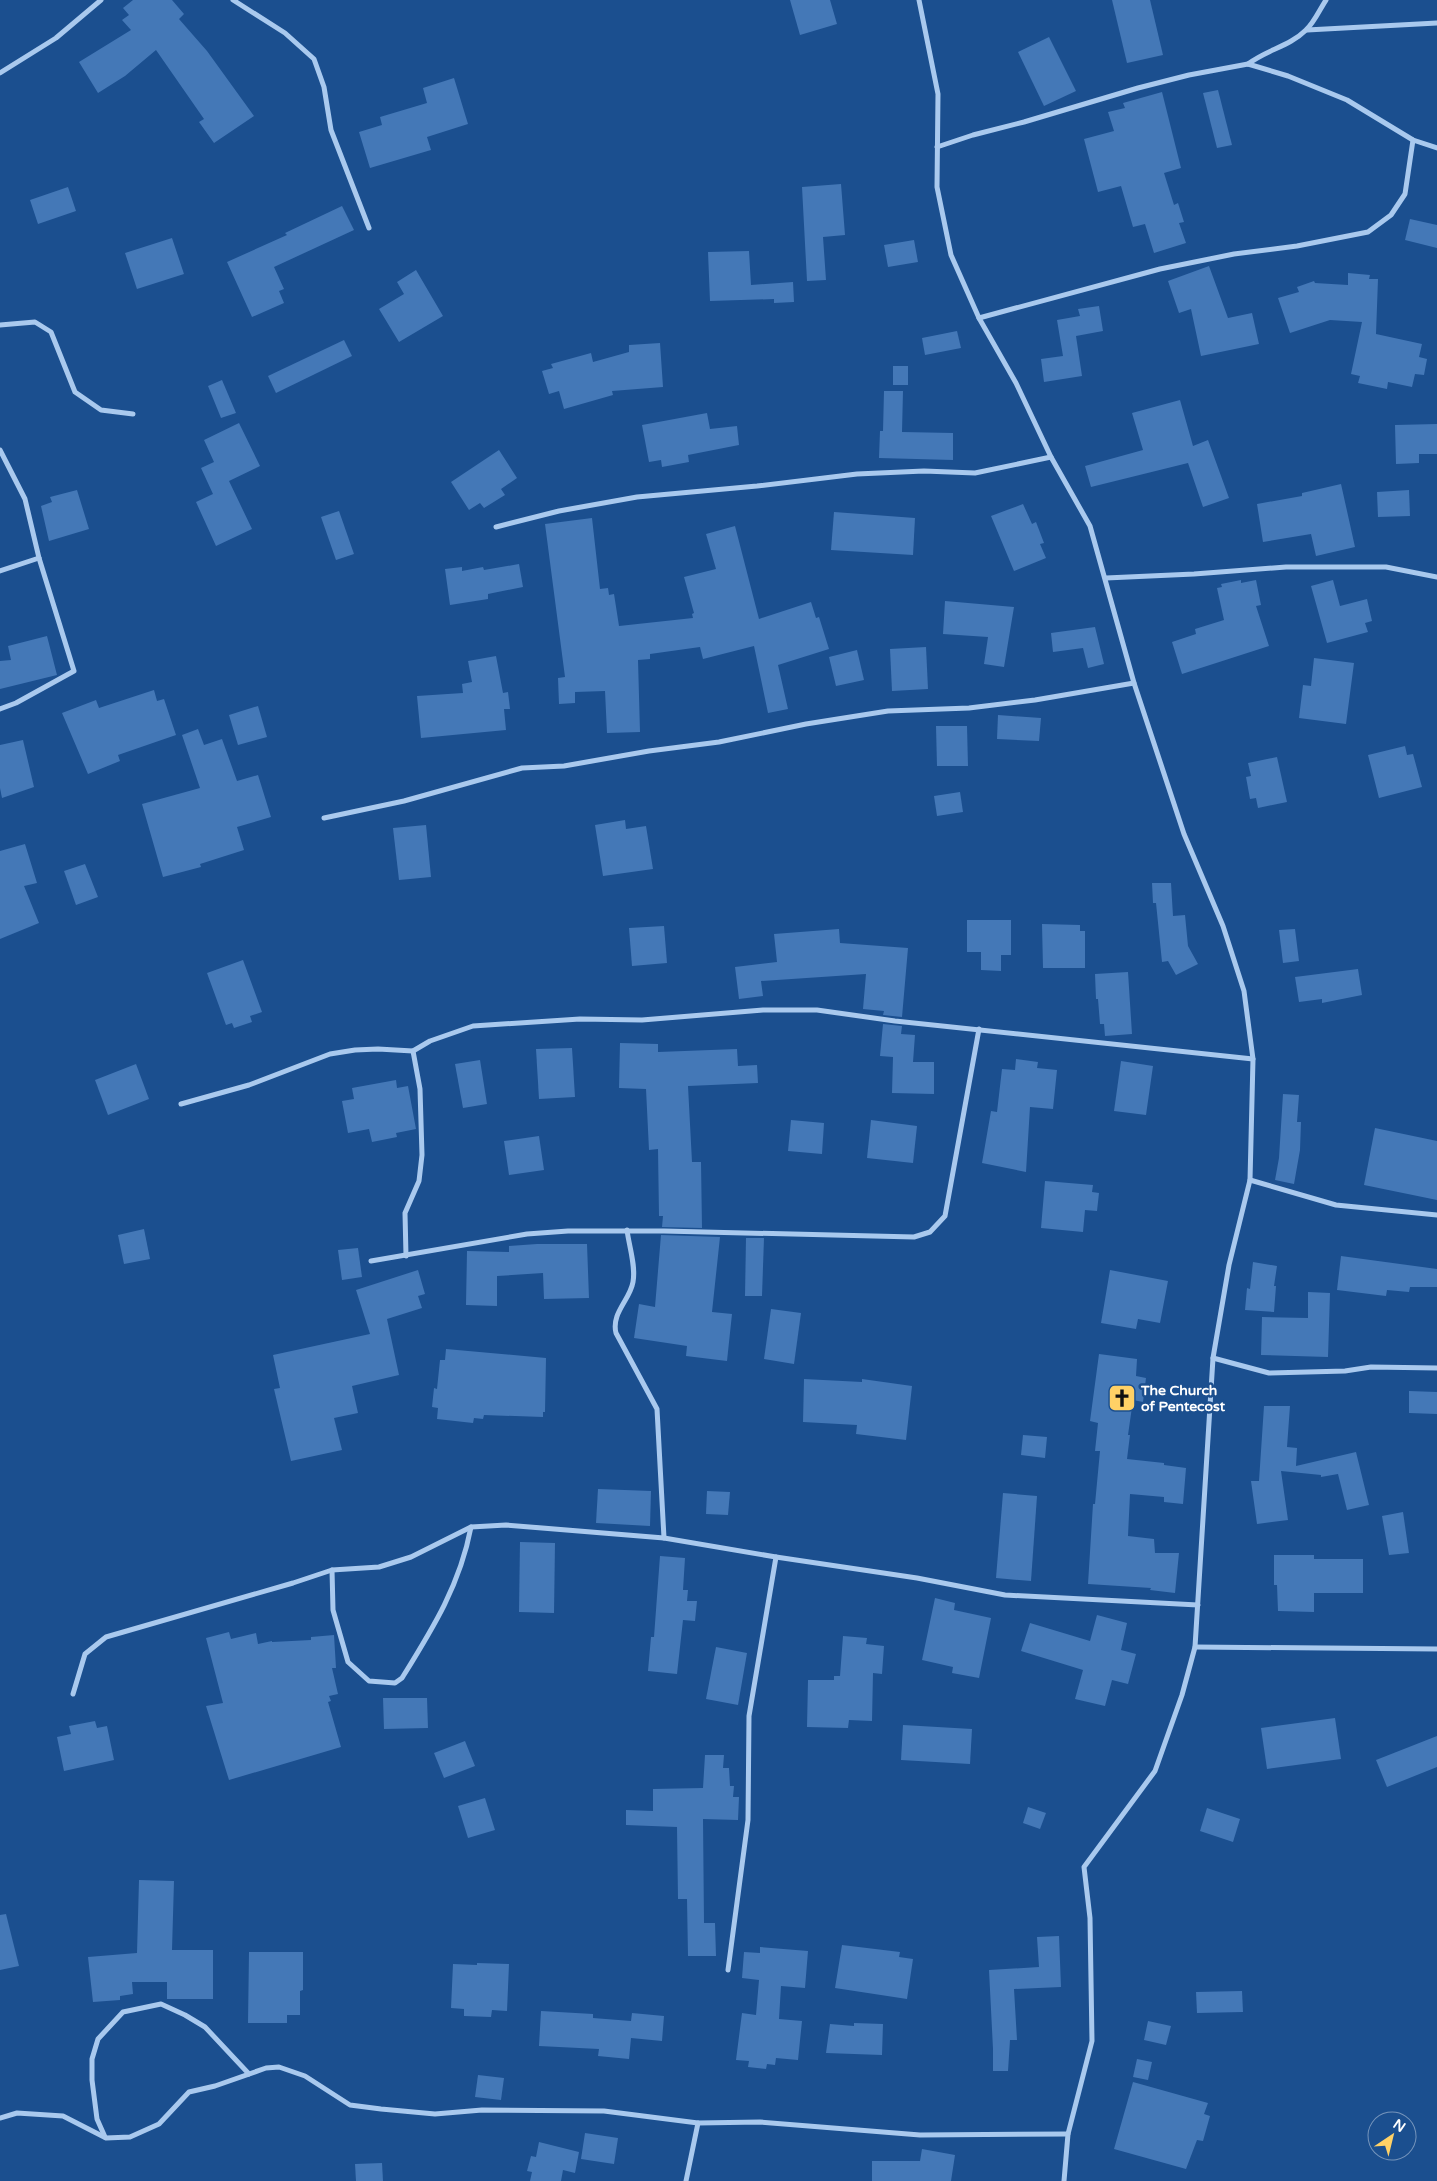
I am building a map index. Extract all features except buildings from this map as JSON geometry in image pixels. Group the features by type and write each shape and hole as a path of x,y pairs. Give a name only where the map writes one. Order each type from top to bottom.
{"street":[{"path":"0,73 56,38 101,0"},
{"path":"233,0 285,33 314,59 324,87 330,130 369,228"},
{"path":"919,0 938,94 936,187 950,255 979,318 1016,383 1052,457 1090,526 1134,682 1184,834 1223,926 1244,991 1253,1059 1250,1180 1229,1265 1214,1358 1195,1647 1182,1695 1156,1771 1084,1867 1090,1918 1092,2041 1068,2134 1064,2181"},
{"path":"1248,64 1259,55 1292,40 1307,30 1326,0"},
{"path":"1307,30 1437,23"},
{"path":"937,147 1138,88 1189,75 1248,64 1288,76 1347,100 1413,140 1437,148"},
{"path":"979,318 1160,269 1234,254 1297,246 1368,232 1391,215 1405,194 1413,140"},
{"path":"0,325 35,322 51,332 75,392 101,410 133,414"},
{"path":"0,450 25,499 40,558 74,671 16,703 0,709"},
{"path":"496,528 559,511 637,497 757,486 857,474 924,471 975,473 1052,457"},
{"path":"0,571 40,558"},
{"path":"1106,578 1286,567 1386,567 1437,577"},
{"path":"324,818 404,801 522,768 564,766 649,751 719,742 806,724 888,711 969,708 1035,700 1134,682"},
{"path":"181,1104 249,1085 330,1054 378,1049 413,1051 430,1041 473,1026 580,1019 642,1020 763,1010 817,1010 1253,1059"},
{"path":"371,1261 527,1234 568,1230 914,1237 930,1232 940,1224 945,1216 978,1029"},
{"path":"406,1256 405,1213 419,1181 422,1155 420,1089 413,1051"},
{"path":"1250,1180 1336,1205 1437,1215"},
{"path":"627,1230 634,1280 614,1325 616,1333 657,1409 664,1538"},
{"path":"1214,1358 1269,1373 1345,1371 1371,1367 1437,1368"},
{"path":"73,1694 86,1654 106,1637 332,1570 379,1567 410,1557 471,1527 506,1525 664,1538 776,1558 907,1576 1005,1594 1198,1605"},
{"path":"332,1570 333,1610 348,1662 369,1681 395,1683 402,1678 443,1611 466,1555 471,1527"},
{"path":"728,1970 748,1820 749,1716 776,1558"},
{"path":"1195,1647 1437,1649"},
{"path":"106,2138 97,2119 92,2080 92,2059 98,2040 123,2012 161,2004 185,2015 205,2027 248,2074"},
{"path":"0,2118 17,2113 63,2116 106,2138 130,2137 159,2124 189,2092 215,2086 266,2068 279,2067 305,2076 350,2104 435,2114 482,2110 604,2111 698,2123 760,2122 920,2135 1068,2134"},
{"path":"686,2181 698,2123"}],"place":[{"name":"The Church of Pentecost","path":"1122,1398"}]}
